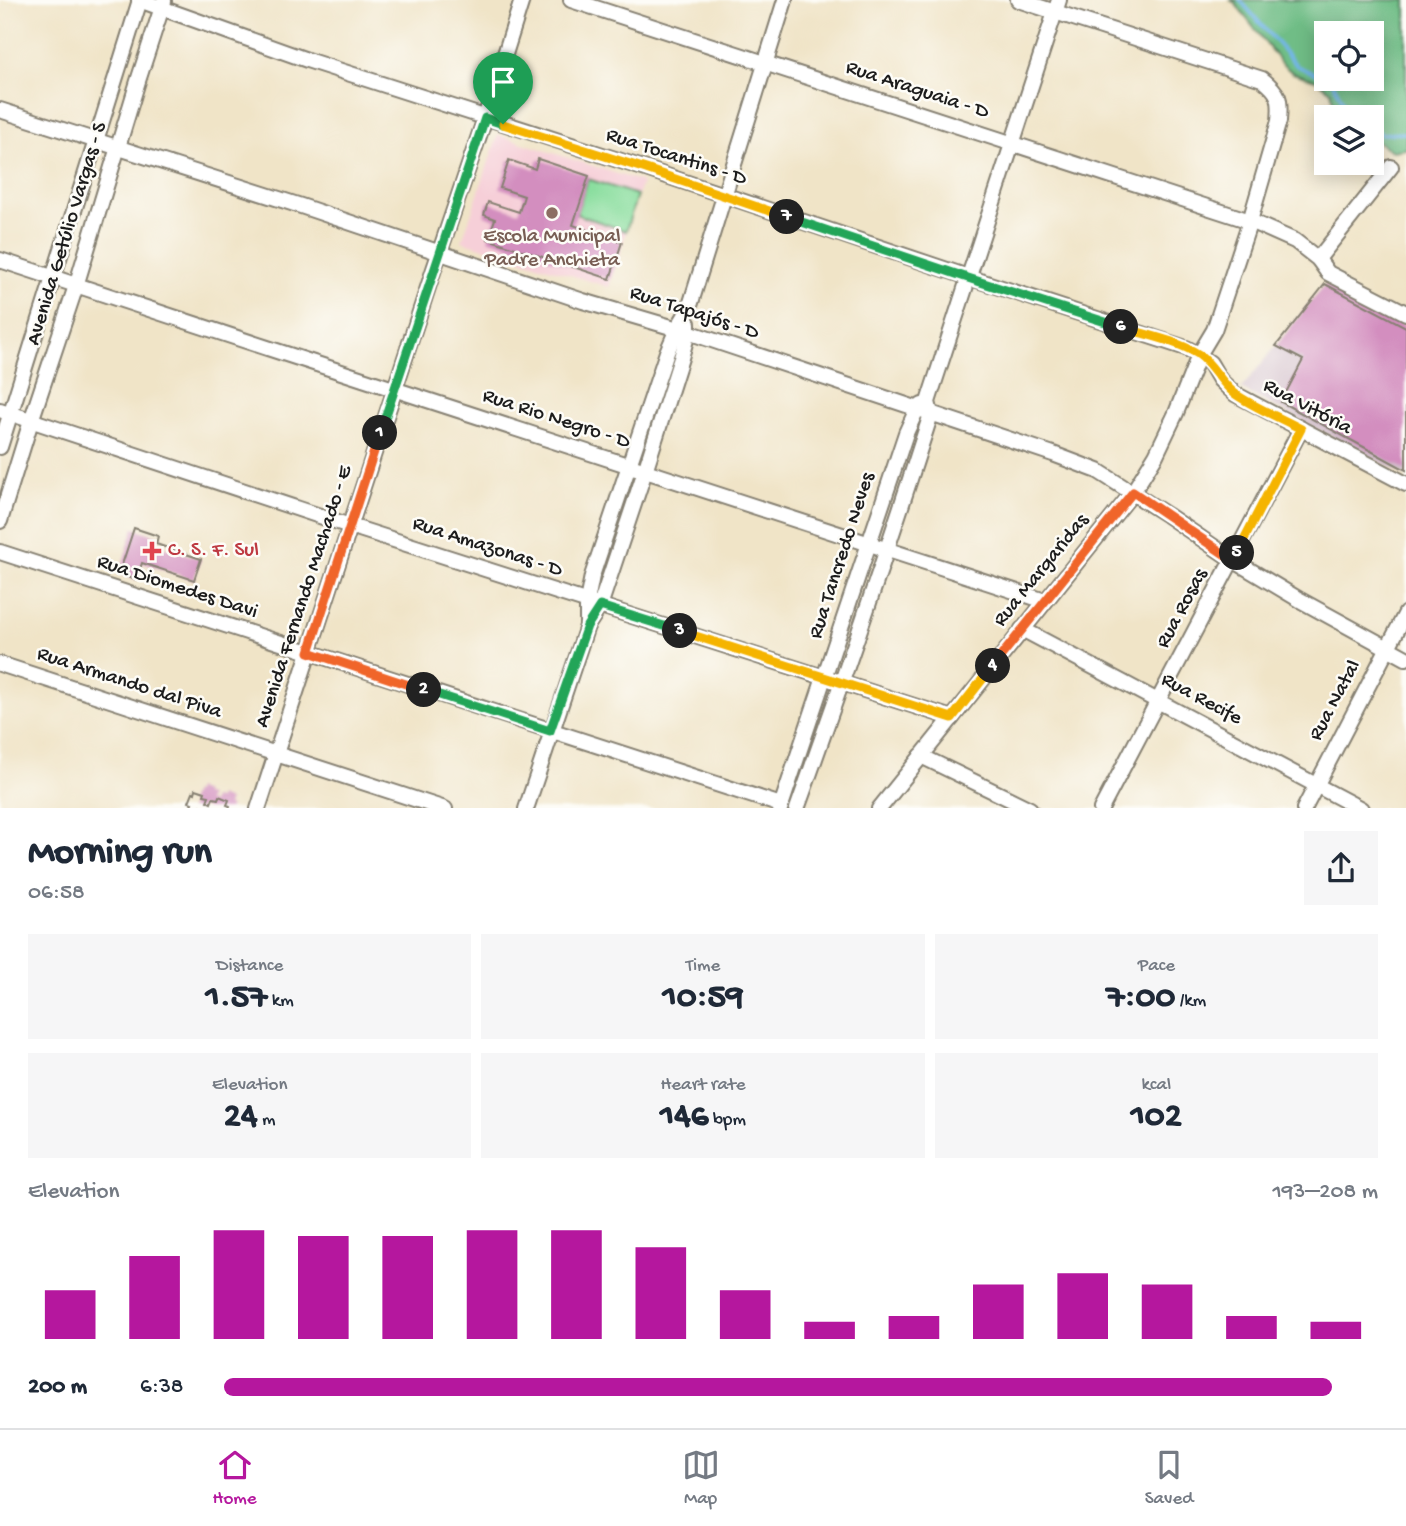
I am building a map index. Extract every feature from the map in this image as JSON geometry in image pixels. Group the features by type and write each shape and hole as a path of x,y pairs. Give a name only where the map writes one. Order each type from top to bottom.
{"street":[{"name":"Rua Tocantins - D","path":"140,0 163,4 307,60 724,195 1186,348 1199,355"},
{"name":"Avenida Getúlio Vargas - S","path":"0,447 5,412 54,278 140,0"},
{"name":"Avenida Fernando Machado - E","path":"258,808 522,0"},
{"name":"Rua Araguaia - D","path":"571,0 1250,221 1295,241 1318,258 1328,273 1406,313"},
{"path":"526,808 594,604 645,471 689,309 785,0"},
{"path":"1018,0 1057,6"},
{"name":"Avenida Getúlio Vargas - S","path":"0,521 163,4"},
{"name":"Rua Margaridas","path":"879,808 1133,492 1166,434 1199,355 1214,330 1279,121 1281,104 1277,92 1262,79 1057,6"},
{"name":"Rua Tancredo Neves","path":"797,808 887,550 925,408 1057,6"},
{"name":"Rua Tapajós - D","path":"0,110 301,206 602,307 925,408 1098,471 1233,560 1406,658"},
{"path":"1318,258 1391,167"},
{"name":"Rua Rio Negro - D","path":"0,260 1045,601"},
{"path":"594,604 592,576 667,352 683,331"},
{"name":"Rua Vitória","path":"1199,355 1210,363 1220,380 1235,394 1406,484"},
{"name":"Rua Tancredo Neves","path":"781,807 906,433 925,408"},
{"name":"Rua Amazonas - D","path":"5,412 350,526 952,718"},
{"name":"Rua Rosas","path":"1101,808 1301,429"},
{"name":"Rua Diomedes Davi","path":"0,552 781,807"},
{"name":"Rua Natal","path":"1304,808 1406,613"},
{"name":"Rua Recife","path":"1022,629 1361,808"},
{"name":"Rua Armando dal Piva","path":"0,664 445,808"},
{"path":"921,756 1030,808"}],"shaded area":[{"name":"Escola Municipal Padre Anchieta","path":"498,135 642,182 609,287 462,241"},
{"path":"1325,284 1406,327 1406,476 1241,389"}],"green space":[{"path":"1230,0 1406,0 1406,149 1392,151 1384,146 1384,105 1334,105 1331,91 1384,91 1384,21 1314,21 1314,79 1293,73 1281,63"},
{"path":"588,179 637,195 626,231 576,214"}],"building":[{"path":"538,159 589,176 573,225 622,242 610,279 488,239 495,219 484,215 488,202 519,212 524,196 500,188 509,160 535,169"},
{"path":"1325,284 1406,327 1406,470 1281,402 1303,360 1276,346"},
{"name":"C. S. F. Sul","path":"134,528 158,536 156,544 201,559 194,580 142,563 136,580 119,574"},
{"path":"196,789 205,792 204,795 209,796 207,801 211,803 213,798 218,799 219,796 229,800 227,805 229,808 190,808 192,803 189,802 193,792 195,793"}],"waterway":[{"path":"1240,0 1297,66 1332,81 1345,105"},
{"path":"1384,134 1406,133"}],"place":[{"name":"Escola Municipal Padre Anchieta","path":"552,213"},
{"name":"C. S. F. Sul","path":"152,551"}],"route":[{"path":"485,118 503,124 1186,348 1210,363 1220,380 1235,394 1301,429 1233,560 1133,492 952,718 600,606 587,626 550,731 309,652 485,118"}]}
